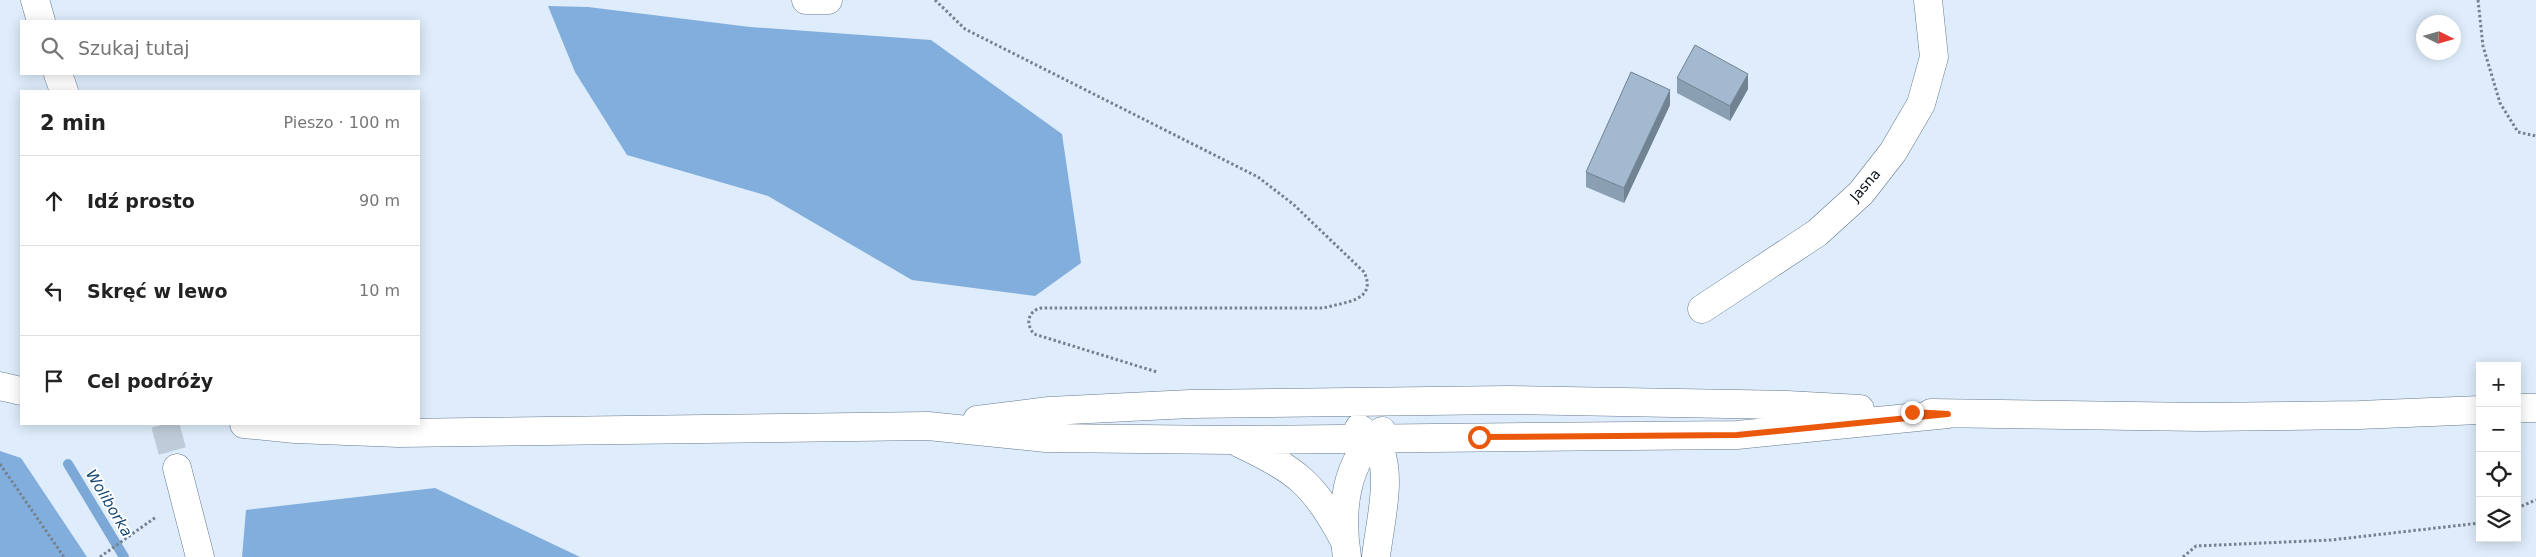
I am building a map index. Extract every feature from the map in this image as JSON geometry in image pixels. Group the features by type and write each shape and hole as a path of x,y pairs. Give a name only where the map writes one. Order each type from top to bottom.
{"main road":[{"path":"35,0 41,20"},
{"path":"806,0 828,0"},
{"name":"Jasna","path":"1702,309 1817,233 1861,193 1893,152 1921,104 1934,57 1928,0"},
{"path":"58,75 64,90"},
{"path":"0,386 20,391"},
{"path":"254,425 295,429 399,433 928,426 1049,411 1190,404 1311,404 1508,400 1778,405 1948,414 2201,417 2359,415 2476,410"},
{"path":"1345,549 1343,519 1353,471 1362,448 1399,417 1429,401"},
{"path":"1311,404 1349,420 1372,438 1381,452 1385,491"},
{"path":"2521,408 2536,408"},
{"path":"928,426 1046,438 1234,440 1737,435 1948,414"},
{"path":"1376,557 1385,491 1394,466 1408,452 1428,438"},
{"path":"1234,440 1274,459 1298,474 1317,494 1330,512 1345,549"},
{"path":"177,468 200,557"}],"path":[{"path":"935,0 965,29 1246,170 1293,204 1364,272 1368,284 1367,290 1358,299 1324,308 1042,308 1035,310 1030,317 1029,326 1034,334 1163,374"},
{"path":"2478,0 2483,46 2500,103 2518,132 2536,136"},
{"path":"0,464 64,557"},
{"path":"2521,506 2536,500"},
{"path":"100,557 160,514"},
{"path":"2183,557 2196,546 2331,540 2476,523"}],"shaded area":[{"path":"548,6 588,7 750,27 931,40 1062,134 1081,263 1035,296 912,280 768,196 627,155 575,72"},
{"path":"0,451 21,458 87,557 0,557"},
{"path":"435,488 580,557 242,557 246,510"}],"building":[{"path":"1695,45 1748,74 1730,106 1677,78"},
{"path":"1631,72 1670,90 1624,188 1586,172"}],"waterway":[{"name":"Woliborka","path":"68,464 124,557"}],"tunnel":[{"path":"165,425 177,468"}],"route":[{"path":"1479,437 1737,435 1948,414 1912,412"}]}
